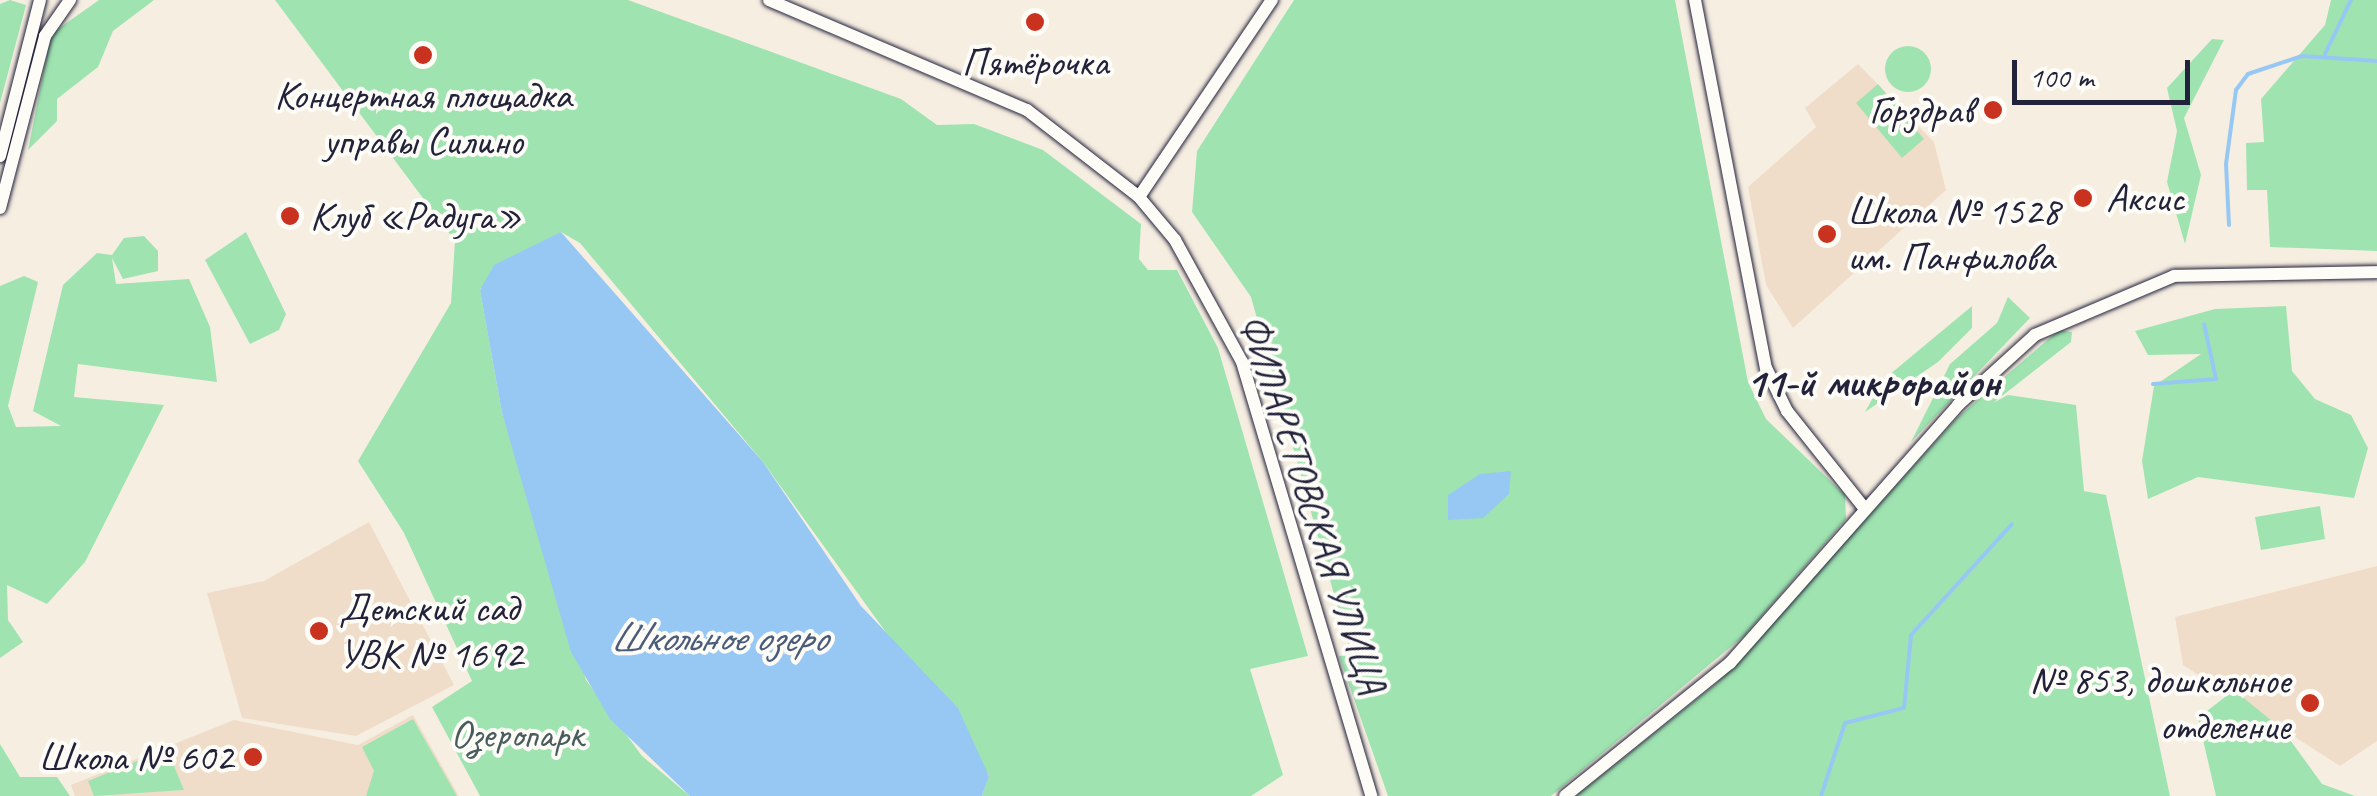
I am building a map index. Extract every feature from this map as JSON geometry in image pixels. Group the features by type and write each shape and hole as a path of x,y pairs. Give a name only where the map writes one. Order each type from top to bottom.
{"street":[{"path":"0,156 40,0"},
{"path":"0,208 53,17 70,0"},
{"name":"ФИЛАРЕТОВСКАЯ УЛИЦА","path":"769,0 1027,110 1139,197 1204,281 1242,362 1371,796"},
{"path":"1139,197 1272,0"},
{"path":"1695,0 1766,368 1787,411 1864,509"},
{"path":"1565,796 1730,662 1987,375 2078,310 2211,271 2377,272"}],"shaded area":[{"name":"Школа № 1528 им. Панфилова","path":"1858,64 1934,142 1946,190 1793,328 1766,285 1748,187 1816,127 1805,108"},
{"name":"Детский сад УВК № 1692","path":"369,522 454,685 356,736 242,718 207,593 264,581"},
{"name":"№ 853, дошкольное отделение","path":"2377,566 2377,741 2340,766 2183,665 2175,617"},
{"name":"Школа № 602","path":"413,715 459,796 75,796 71,785 234,720 358,745"}],"green space":[{"path":"10,0 26,5 0,103 0,4"},
{"path":"99,0 154,0 113,31 98,67 57,99 57,121 28,150 51,34"},
{"name":"Озеропарк","path":"275,0 628,0 901,99 937,125 974,124 1043,150 1141,224 1139,259 1148,270 1177,270 1218,348 1308,656 1250,669 1283,775 1251,796 982,796 989,775 763,462 580,243 561,232 480,289 502,413 586,680 642,756 690,796 480,796 432,707 472,681 404,533 358,461 451,303 455,241"},
{"path":"1294,0 1675,0 1748,382 1766,419 1845,495 1846,519 1745,635 1551,796 1388,796 1339,656 1351,655 1251,297 1192,212 1197,151"},
{"path":"2331,0 2377,0 2377,251 2270,247 2267,190 2247,190 2246,143 2264,142 2261,99 2325,25"},
{"path":"2212,39 2224,40 2184,118 2201,175 2185,244 2167,182 2177,131 2167,88"},
{"path":"1908,46 1924,53 1931,69 1924,85 1908,92 1892,85 1885,69 1892,53"},
{"path":"1878,84 1924,139 1902,158 1856,103"},
{"path":"246,232 286,314 279,330 250,344 205,260"},
{"path":"144,236 158,251 158,271 123,279 112,258 116,284 189,279 210,327 217,382 78,364 74,397 164,405 85,562 47,604 7,585 8,620 23,642 0,658 0,286 24,276 38,282 8,406 16,427 61,426 33,411 63,285 97,253 112,255 124,238"},
{"path":"2008,297 2030,318 1911,442 1950,364 1997,323"},
{"path":"1972,306 1972,328 1938,362 1865,412 1883,380"},
{"path":"2286,306 2292,371 2315,399 2351,415 2368,448 2354,498 2198,477 2148,499 2142,461 2154,386 2201,354 2148,355 2135,331 2215,309"},
{"path":"2059,330 2072,332 2071,342 1993,403 2008,395 2076,405 2084,491 2106,495 2170,796 1576,796 1717,683 1958,417"},
{"path":"2320,506 2325,539 2261,550 2255,517"},
{"path":"2234,690 2283,730 2322,784 2355,796 2216,796 2198,718"},
{"path":"413,719 457,796 366,796 374,771 362,747"},
{"path":"0,744 20,777 57,777 70,796 0,796"},
{"path":"167,749 184,790 94,796 88,781"}],"water":[{"name":"Школьное озеро","path":"561,232 763,462 861,606 958,708 989,776 982,796 690,796 610,719 571,652 502,413 480,290 494,265"},
{"path":"1511,471 1509,494 1483,518 1448,520 1448,495 1480,474"}],"waterway":[{"path":"2325,54 2351,0"},
{"path":"2229,225 2226,164 2236,90 2248,74 2302,56 2377,61"},
{"path":"2153,384 2216,379 2204,324"},
{"path":"1821,796 1845,723 1904,708 1911,635 2012,524"}],"place":[{"name":"Пятёрочка","path":"1035,22"},
{"name":"Концертная площадка управы Силино","path":"423,55"},
{"name":"Горздрав","path":"1993,110"},
{"name":"Аксис","path":"2083,198"},
{"name":"Клуб «Радуга»","path":"290,216"},
{"name":"Школа № 1528 им. Панфилова","path":"1827,234"},
{"name":"Детский сад УВК № 1692","path":"319,631"},
{"name":"№ 853, дошкольное отделение","path":"2310,703"},
{"name":"Школа № 602","path":"253,757"}],"district":[{"name":"11-й микрорайон","path":"1873,383"}]}
